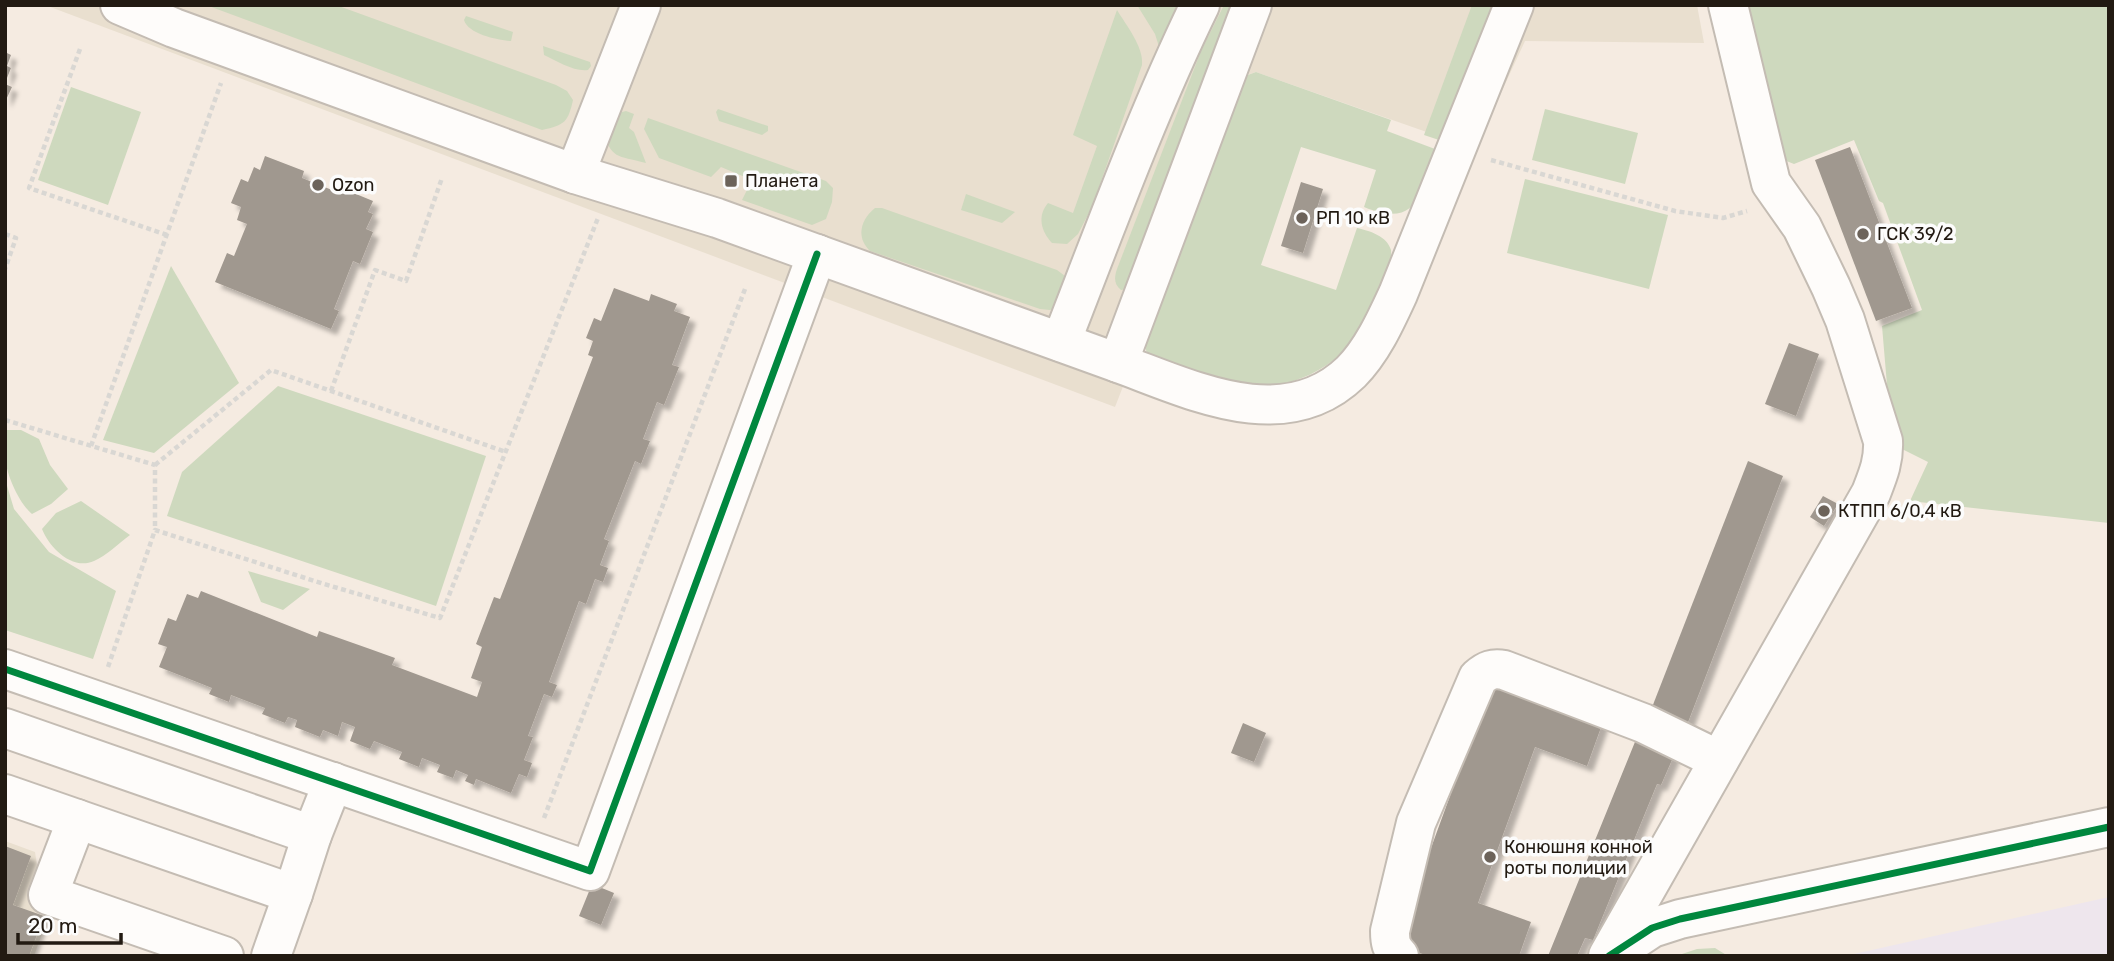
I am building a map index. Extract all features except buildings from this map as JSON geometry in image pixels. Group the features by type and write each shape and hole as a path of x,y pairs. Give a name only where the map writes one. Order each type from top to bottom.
{"street":[{"path":"120,5 233,49 593,179 717,218 1214,397 1255,405 1276,405 1310,398 1338,382 1362,358 1391,310 1514,5"},
{"path":"593,179 641,5"},
{"path":"1062,342 1154,104 1200,5"},
{"path":"1118,363 1252,5"},
{"path":"1609,956 1871,493 1882,466 1883,441 1845,320 1815,251 1802,227 1771,183 1728,5"},
{"path":"5,669 590,871 817,254"},
{"path":"1399,956 1390,942 1390,931 1416,822 1479,678 1486,671 1494,668 1504,670 1643,723 1719,760"},
{"path":"5,728 312,835"},
{"path":"271,956 333,782"},
{"path":"5,794 293,894"},
{"path":"77,819 48,895 224,956"},
{"path":"1609,956 1652,928 1680,919 2109,827"}],"path":[{"path":"80,48 29,188 167,235"},
{"path":"91,446 233,49"},
{"path":"1456,150 1675,211 1723,218 1782,200"},
{"path":"331,391 375,270 406,281 442,178"},
{"path":"155,530 440,618 506,452 593,179"},
{"path":"5,234 16,238 5,269"},
{"path":"544,820 745,289"},
{"path":"155,465 271,370 506,452"},
{"path":"5,420 155,465"},
{"path":"96,700 155,530 155,465"}],"shaded area":[{"path":"45,5 1697,5 1704,43 1525,41 1475,149 1256,72 1244,76 1115,407"},
{"path":"5,841 35,852 46,923 34,956 5,956"},
{"path":"2109,897 2109,956 1845,956"}],"green space":[{"path":"206,5 336,5 556,85 567,91 573,100 564,121 542,130"},
{"path":"1137,5 1187,5 1161,53 1155,34"},
{"path":"1224,5 1241,5 1128,289 1121,290 1115,281 1117,269 1201,51"},
{"path":"1472,5 1492,5 1439,140 1424,135"},
{"path":"1747,5 2109,5 2109,523 1910,501 1928,462 1892,444 1882,326 1922,310 1883,203 1879,201 1854,140 1794,164 1784,160"},
{"path":"1117,10 1137,44 1142,65 1092,207 1078,234 1067,244 1052,243 1045,234 1042,213 1048,203 1073,213 1097,146 1073,135"},
{"path":"466,16 513,32 511,41 477,33 467,25 464,20"},
{"path":"543,46 590,62 591,66 588,70 583,70 566,66 544,55"},
{"path":"1256,72 1391,120 1387,131 1435,149 1421,192 1407,210 1397,214 1364,207 1376,170 1301,147 1261,265 1336,290 1357,228 1386,241 1391,256 1374,310 1354,341 1319,370 1275,385 1247,384 1174,364 1147,353 1142,338 1245,76"},
{"path":"71,87 141,112 108,205 38,180"},
{"path":"718,109 768,126 768,131 762,135 719,121 716,112"},
{"path":"1545,109 1638,133 1625,184 1532,160"},
{"path":"626,111 634,114 629,128 634,132 646,163 616,155 602,129 618,113"},
{"path":"648,118 826,181 833,188 832,202 826,219 812,225 742,200 752,180 721,167 711,177 659,158 644,129"},
{"path":"1525,179 1668,215 1649,289 1507,253"},
{"path":"966,194 1015,212 1002,223 961,210"},
{"path":"875,208 882,208 1057,270 1065,276 1068,283 1058,307 1040,309 870,251 861,235 863,223"},
{"path":"171,266 239,383 154,453 103,440"},
{"path":"278,386 486,456 436,606 167,516 182,472"},
{"path":"5,430 21,430 39,439 50,465 68,489 51,504 32,514 18,496 8,473"},
{"path":"5,479 14,509 49,552 116,591 93,659 5,630"},
{"path":"81,501 130,535 103,556 86,563 78,563 62,556 42,529 56,513"},
{"path":"248,571 310,589 283,610 261,602"},
{"path":"1715,948 1728,956 1676,956 1697,949"}],"cycle path":[{"path":"5,669 590,871 817,254"},
{"path":"1609,956 1652,928 1680,919 2109,827"}],"place":[{"name":"Планета","path":"731,181"},
{"name":"Ozon","path":"318,185"},
{"name":"РП 10 кВ","path":"1302,218"},
{"name":"ГСК 39/2","path":"1863,234"},
{"name":"КТПП 6/0,4 кВ","path":"1824,511"},
{"name":"Конюшня конной роты полиции","path":"1490,857"}]}
